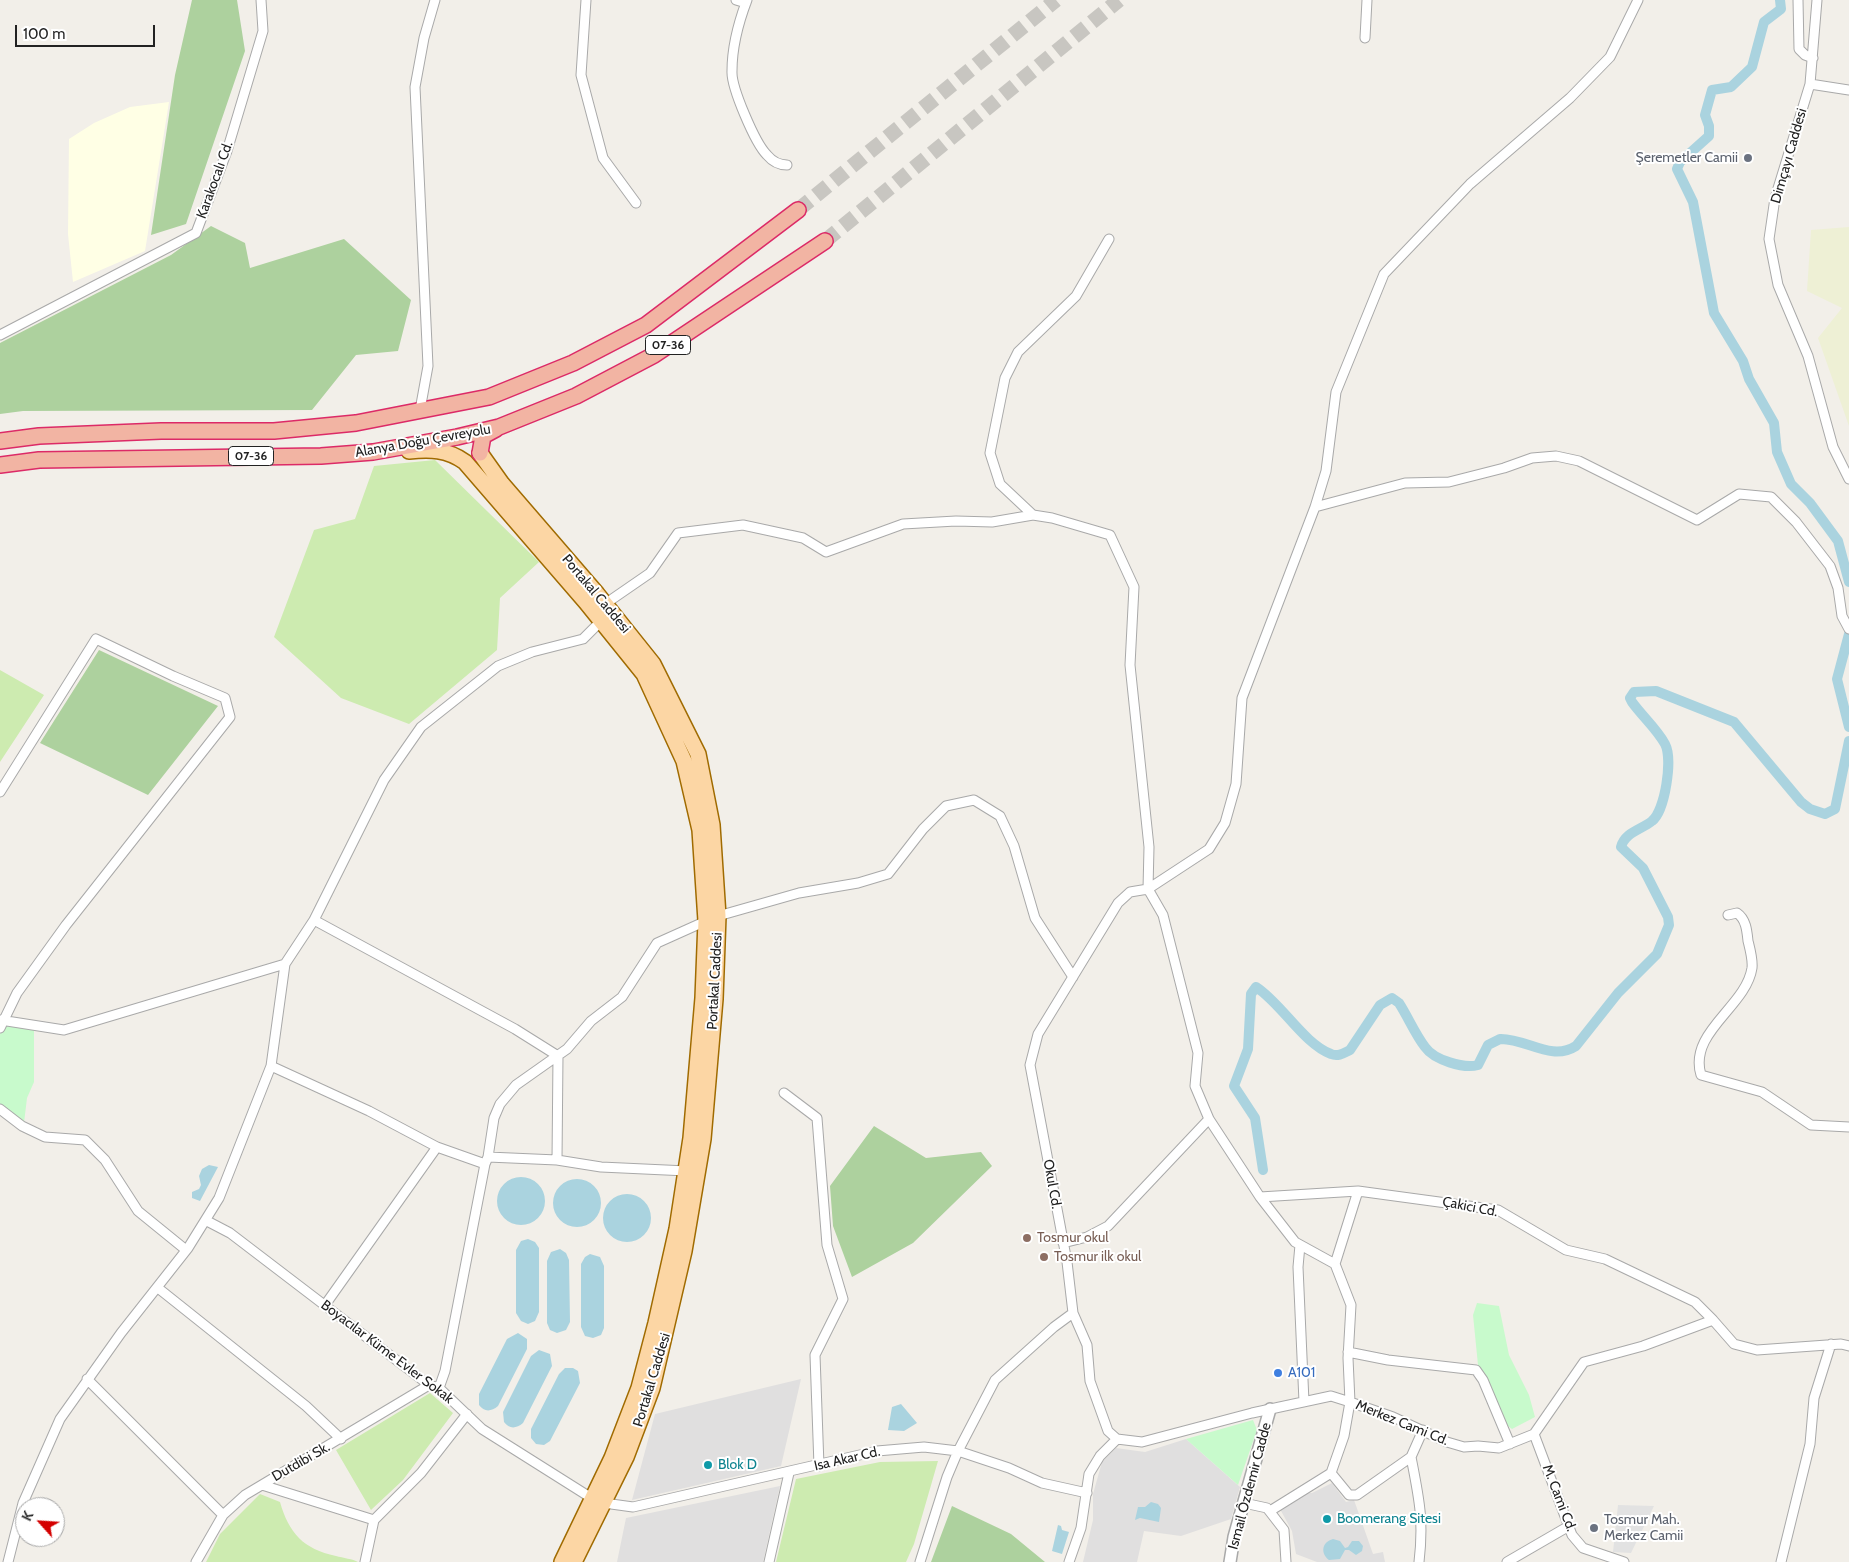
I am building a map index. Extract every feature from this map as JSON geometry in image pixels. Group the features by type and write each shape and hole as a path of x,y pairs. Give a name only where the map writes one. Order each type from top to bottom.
{"highway":[{"name":"Alanya Doğu Çevreyolu","path":"0,441 39,436 274,431 356,423 489,397 573,363 646,325 798,210"},
{"name":"Alanya Doğu Çevreyolu","path":"0,465 40,460 321,456 373,452 457,437 499,427 576,396 654,355 825,241"},
{"path":"480,453 483,436 499,427"}],"main road":[{"name":"Portakal Caddesi","path":"373,452 440,450 453,453 465,462 644,674 684,761 700,830 712,919"},
{"name":"Portakal Caddesi","path":"480,453 502,484 605,604 653,664 698,754 712,825 712,919 715,999 703,1139 692,1172 671,1316 652,1388 626,1457 562,1562"},
{"name":"Portakal Caddesi","path":"574,1562 598,1501"}],"street":[{"name":"Karakocalı Cd.","path":"0,335 196,234 227,151 263,31 261,0"},
{"path":"420,410 428,366 415,87 424,38 435,0"},
{"path":"586,0 581,75 603,158 636,203"},
{"path":"736,0 746,2 732,72 739,97 758,143 768,157 780,165 787,165"},
{"path":"1365,38 1367,0"},
{"name":"Okul Cd.","path":"1117,1439 1108,1430 1090,1381 1087,1345 1073,1313 1064,1243 1030,1065 1038,1034 1118,903 1130,892 1148,889 1209,849 1224,822 1236,784 1242,698 1315,506 1326,471 1336,392 1384,274 1470,184 1570,98 1610,57 1638,0"},
{"path":"1798,0 1799,49 1804,55 1813,58"},
{"name":"Dimçayı Caddesi","path":"1817,0 1810,84 1775,198 1769,239 1778,285 1808,356 1832,447 1849,479"},
{"path":"1810,84 1849,90"},
{"path":"1033,515 1000,484 990,453 1005,378 1018,352 1076,296 1108,238"},
{"path":"1315,506 1405,483 1449,482 1504,468 1532,458 1556,456 1579,461 1697,520 1739,494 1771,498 1796,522 1830,566 1838,588 1842,616 1849,629"},
{"path":"8,1562 23,1503 34,1474 60,1420 87,1379 158,1288 207,1221 219,1198 271,1066 285,964 314,920 384,780 421,727 498,666 532,652 583,638 601,621 605,604 650,573 678,533 743,525 803,538 826,552 903,524 956,521 992,522 1033,515 1052,518 1110,535 1134,587 1130,665 1149,847 1148,889 1163,915 1198,1053 1195,1086 1208,1120 1260,1197 1295,1242 1335,1264 1358,1191"},
{"path":"0,792 96,639 225,698 230,717 66,925 17,993 1,1023 64,1030 285,964"},
{"path":"439,1388 445,1371 494,1118 500,1104 516,1085 567,1049 591,1021 622,997 657,943 712,919 799,893 858,883 888,874 923,829 946,806 974,800 1000,816 1014,846 1035,918 1073,977"},
{"path":"1728,916 1738,913 1742,916 1752,966 1745,989 1708,1034 1697,1062 1702,1075 1762,1092 1811,1124 1849,1127"},
{"path":"314,920 515,1029 558,1056"},
{"path":"557,1160 558,1056"},
{"path":"271,1066 369,1111 437,1147 486,1161 557,1160 601,1167 692,1172"},
{"path":"784,1093 818,1118 827,1245 843,1299 815,1354 819,1466"},
{"path":"0,1109 22,1126 45,1137 85,1140 105,1160 138,1211 186,1250"},
{"path":"1064,1243 1086,1237 1108,1226 1208,1120"},
{"path":"325,1305 437,1147"},
{"name":"Çakici Cd.","path":"1260,1197 1358,1191 1498,1210 1566,1250 1605,1259 1695,1302 1713,1320"},
{"name":"Boyacılar Küme Evler Sokak","path":"207,1221 230,1233 429,1385 439,1388 482,1429 598,1501"},
{"path":"1300,1245 1298,1267 1304,1402"},
{"name":"Merkez Cami Cd.","path":"1335,1264 1351,1305 1348,1352 1350,1402 1424,1430 1447,1442 1464,1447 1499,1448 1534,1434"},
{"path":"158,1288 306,1406 341,1439"},
{"path":"920,1562 947,1477 958,1451 995,1380 1054,1327 1073,1313"},
{"path":"1534,1434 1584,1362 1643,1346 1713,1320 1734,1344 1757,1350 1831,1344 1849,1346"},
{"path":"1782,1562 1810,1444 1814,1398 1831,1344"},
{"path":"1348,1352 1388,1360 1476,1370 1483,1380 1510,1444"},
{"path":"87,1379 223,1515"},
{"name":"Dutdibi Sk.","path":"196,1562 223,1515 245,1495 429,1385"},
{"path":"1069,1562 1081,1528 1089,1474 1100,1456 1117,1439 1142,1442 1331,1396 1350,1402 1344,1436 1331,1473 1270,1511"},
{"name":"Ismail Ôzdemir Cadde","path":"1230,1562 1244,1502 1270,1410"},
{"path":"366,1562 374,1520 422,1473 467,1414"},
{"path":"1331,1473 1349,1495 1357,1495 1411,1458 1424,1430"},
{"name":"M. Cami Cd.","path":"1534,1434 1568,1526 1583,1548 1624,1562"},
{"name":"Isa Akar Cd.","path":"598,1501 633,1507 789,1473 877,1451 924,1447 958,1451 1009,1468 1042,1483 1087,1493"},
{"path":"1411,1458 1422,1510 1419,1562"},
{"path":"768,1562 789,1473"},
{"path":"262,1485 374,1520"},
{"path":"1244,1502 1267,1508 1284,1530 1286,1562"},
{"path":"1507,1562 1568,1526"}],"shaded area":[{"path":"169,102 145,251 73,282 68,234 69,139 94,123 130,107"},
{"path":"1849,227 1849,426 1818,338 1842,308 1807,291 1811,230"},
{"path":"801,1379 781,1466 632,1500 655,1414"},
{"path":"1186,1439 1240,1487 1231,1519 1181,1536 1144,1531 1137,1562 1083,1562 1093,1520 1093,1494 1102,1462 1116,1448 1145,1452"},
{"path":"1332,1483 1346,1502 1354,1500 1373,1554 1383,1552 1385,1562 1317,1562 1296,1554 1292,1531 1280,1509 1306,1493 1312,1493"},
{"path":"780,1486 763,1562 617,1562 626,1518"},
{"path":"1618,1505 1654,1506 1631,1553 1613,1552"}],"green space":[{"path":"192,0 237,0 245,51 186,224 151,235 175,75"},
{"path":"211,226 245,243 250,268 344,239 411,300 398,351 356,355 312,410 23,411 0,414 0,343 171,255"},
{"path":"435,460 539,562 500,598 497,650 409,724 341,698 274,637 314,530 355,519 374,466"},
{"path":"99,650 218,706 148,795 40,743"},
{"path":"0,670 44,695 0,762"},
{"path":"5,1024 34,1029 34,1082 27,1098 24,1123 0,1106 0,1034"},
{"path":"874,1126 926,1158 981,1152 992,1166 913,1243 852,1277 833,1226 830,1186"},
{"path":"1477,1303 1499,1306 1509,1355 1529,1395 1535,1417 1512,1429 1508,1426 1478,1365 1473,1315"},
{"path":"430,1393 453,1413 403,1480 371,1510 336,1450"},
{"path":"1253,1420 1257,1430 1238,1485 1186,1439"},
{"path":"938,1461 914,1544 906,1562 776,1562 796,1479 880,1462"},
{"path":"260,1494 280,1502 288,1523 306,1544 324,1553 358,1562 206,1562 220,1534"},
{"path":"952,1506 1011,1534 1045,1562 931,1562"}],"water":[{"path":"209,1165 218,1167 200,1201 192,1198 192,1192 199,1189 201,1185 199,1176 202,1169"},
{"path":"521,1177 530,1179 538,1184 543,1192 545,1201 543,1210 538,1218 530,1223 521,1225 512,1223 504,1218 499,1210 497,1201 499,1192 504,1184 512,1179"},
{"path":"577,1179 586,1181 594,1186 599,1194 601,1203 599,1212 594,1220 586,1225 577,1227 568,1225 560,1220 555,1212 553,1203 555,1194 560,1186 568,1181"},
{"path":"627,1194 636,1196 644,1201 649,1209 651,1218 649,1227 644,1235 636,1240 627,1242 618,1240 610,1235 605,1227 603,1218 605,1209 610,1201 618,1196"},
{"path":"528,1239 535,1242 539,1248 539,1312 535,1321 528,1324 521,1321 516,1313 516,1250 521,1241"},
{"path":"560,1249 566,1253 569,1260 570,1322 566,1330 557,1333 550,1330 547,1323 547,1261 551,1252"},
{"path":"590,1254 600,1257 604,1266 604,1328 601,1335 593,1338 585,1336 581,1327 581,1264 585,1257"},
{"path":"518,1333 527,1339 527,1349 498,1406 485,1410 479,1405 479,1394 507,1339"},
{"path":"539,1350 550,1354 552,1366 523,1423 510,1427 504,1422 503,1412 531,1356"},
{"path":"565,1368 573,1368 578,1371 580,1383 550,1441 544,1445 536,1444 531,1438 531,1429 559,1374"},
{"path":"901,1404 917,1423 904,1431 888,1430 892,1407"},
{"path":"1151,1502 1158,1504 1161,1508 1159,1522 1140,1518 1135,1520 1138,1507 1145,1507"},
{"path":"1058,1525 1061,1526 1062,1530 1069,1532 1062,1554 1052,1551"},
{"path":"1333,1539 1340,1541 1345,1548 1352,1541 1359,1541 1363,1546 1362,1551 1356,1555 1349,1550 1345,1550 1340,1559 1329,1560 1323,1551 1326,1543"}],"waterway":[{"path":"1780,0 1781,9 1764,22 1752,67 1731,87 1712,90 1705,115 1709,126 1709,136 1680,162 1677,169 1693,202 1714,313 1743,361 1749,379 1774,423 1777,452 1791,484 1810,503 1838,541 1849,582"},
{"path":"1849,634 1837,679 1849,727"},
{"path":"1263,1170 1255,1118 1234,1086 1248,1049 1251,994 1256,987 1311,1042 1331,1054 1339,1055 1350,1050 1380,1005 1392,998 1399,1003 1418,1037 1429,1052 1450,1062 1472,1066 1478,1065 1488,1045 1500,1039 1557,1052 1576,1046 1618,993 1657,954 1669,925 1668,917 1643,868 1621,847 1626,838 1648,824 1657,815 1664,796 1668,761 1667,751 1662,738 1630,698 1634,692 1656,691 1734,722 1801,802 1810,809 1825,814 1835,809 1849,741"}],"tunnel":[{"path":"798,210 1056,0"},
{"path":"825,241 1119,0"}],"place":[{"name":"Şeremetler Camii","path":"1748,158"},
{"name":"Tosmur okul","path":"1027,1238"},
{"name":"Tosmur ilk okul","path":"1044,1257"},
{"name":"A101","path":"1278,1373"},
{"name":"Blok D","path":"708,1465"},
{"name":"Boomerang Sitesi","path":"1327,1519"},
{"name":"Tosmur Mah. Merkez Camii","path":"1594,1528"}]}
